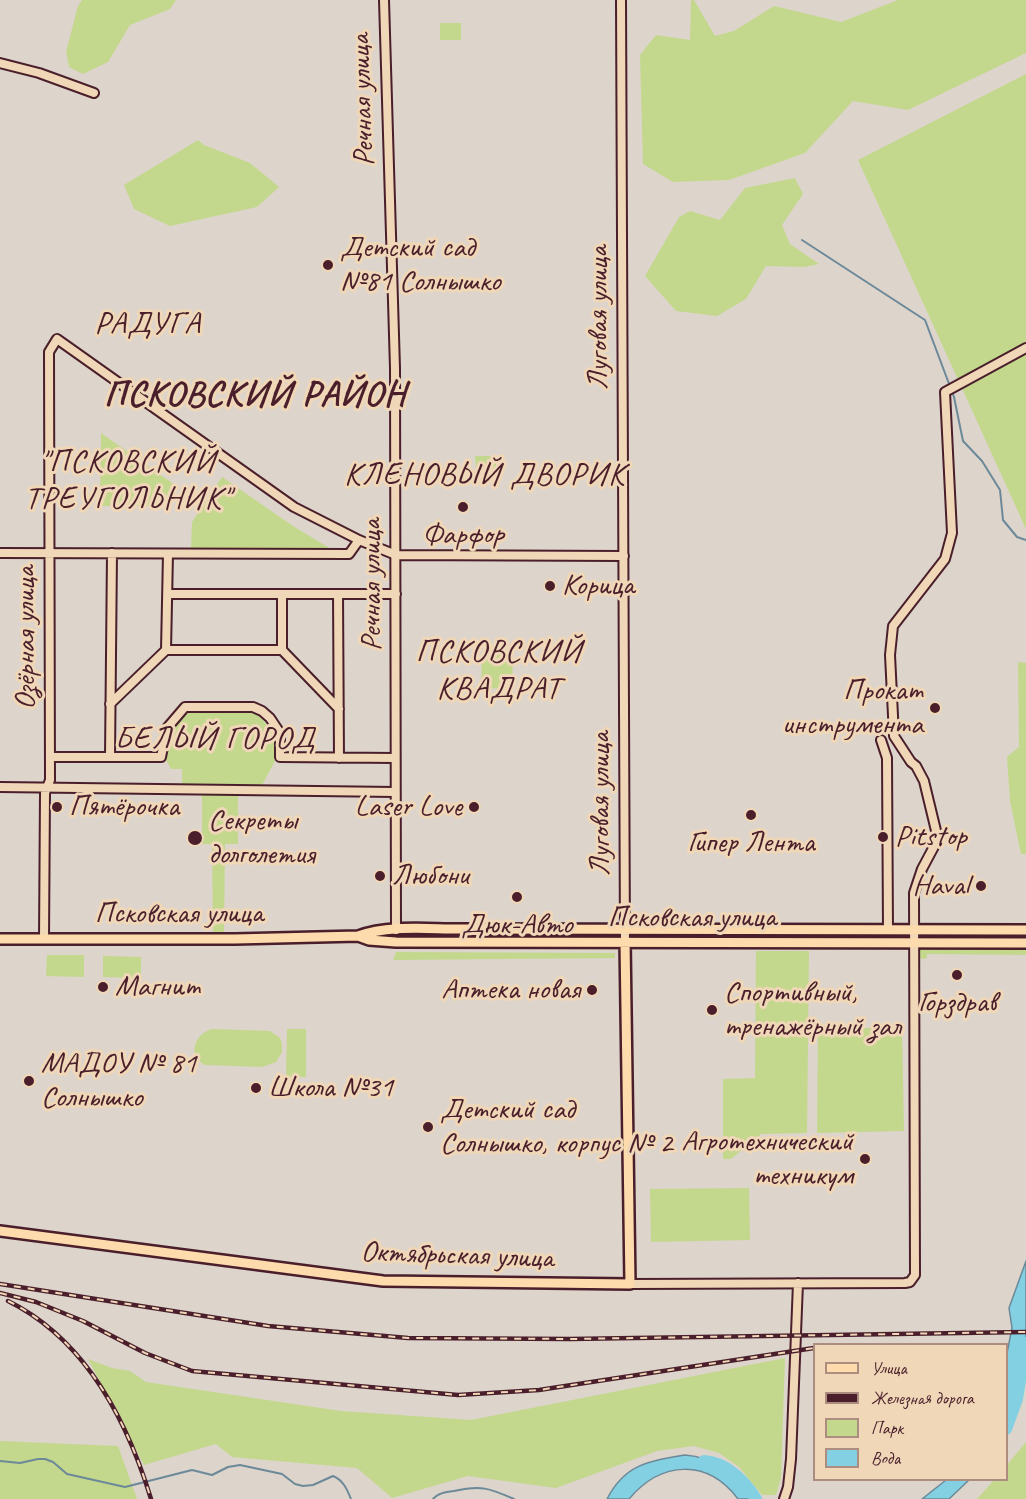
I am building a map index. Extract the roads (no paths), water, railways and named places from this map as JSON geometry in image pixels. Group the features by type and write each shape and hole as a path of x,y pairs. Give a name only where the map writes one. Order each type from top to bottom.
{"main road":[{"name":"Псковская улица","path":"0,939 235,939 358,936 370,932 396,930 459,929 1026,930"},
{"path":"458,942 464,937 463,932 459,929"},
{"name":"Псковская улица","path":"358,936 369,940 396,942 1026,942"},
{"name":"Луговая улица","path":"625,941 630,1284"},
{"name":"Октябрьская улица","path":"0,1231 383,1281 630,1284"}],"street":[{"name":"Речная улица","path":"384,0 395,368 396,930"},
{"name":"Луговая улица","path":"621,0 625,941"},
{"path":"0,63 39,73 94,93"},
{"name":"Озёрная улица","path":"44,939 45,793 50,780 49,352 57,339 294,507 359,540"},
{"path":"913,942 914,893 922,869 938,839 924,781 894,736 890,656 893,626 945,559 952,533 945,392 1026,348"},
{"path":"0,553 349,554 359,540 396,555 624,556"},
{"path":"110,757 112,553"},
{"path":"166,650 168,554"},
{"path":"168,594 396,594"},
{"path":"282,594 282,650 339,709"},
{"path":"338,594 339,758"},
{"path":"110,704 166,650 282,650"},
{"path":"50,757 161,757 167,728 185,707 224,706 253,707 270,718 280,733 280,757 395,758"},
{"path":"881,740 887,758 888,930"},
{"path":"0,787 395,792"},
{"name":"Октябрьская улица","path":"630,1284 905,1283 914,1278 913,942"},
{"path":"784,1499 788,1487 791,1459 798,1283"}],"water":[{"path":"1026,1261 1026,1339 1008,1423 1008,1348 1012,1328 1009,1308"},
{"path":"685,1455 696,1456 715,1463 740,1482 755,1499 738,1499 712,1476 684,1469 669,1471 655,1477 629,1499 607,1499 614,1487 630,1471 649,1462"},
{"path":"945,1481 968,1481 949,1499 922,1499"}],"waterway":[{"path":"802,240 925,320 954,397 963,441 982,461 1000,490 1003,520 1017,537 1026,540"},
{"path":"1008,1424 1017,1399 1026,1343"},
{"path":"0,1461 20,1463 45,1459 53,1462 67,1474 125,1487 192,1470 212,1475 228,1467 240,1465 282,1474 295,1484 303,1486 313,1485 333,1476 342,1482 351,1499"},
{"path":"704,1461 720,1465 734,1474 756,1499"},
{"path":"433,1499 445,1492 478,1488 491,1490 514,1499"}],"railway":[{"path":"0,1284 268,1326 408,1338 570,1339 1026,1332"},
{"path":"0,1293 36,1302 83,1321 145,1353 192,1371 458,1395 539,1390 813,1348"},
{"path":"8,1301 35,1317 81,1360 116,1412 141,1469 151,1499"}],"place":[{"name":"Детский сад №81 Солнышко","path":"328,265"},
{"name":"Фарфор","path":"463,507"},
{"name":"Корица","path":"550,586"},
{"name":"Прокат инструмента","path":"935,708"},
{"name":"Пятёрочка","path":"57,807"},
{"name":"Laser Love","path":"474,807"},
{"name":"Гипер Лента","path":"751,815"},
{"name":"Pitstop","path":"883,837"},
{"name":"Секреты долголетия","path":"195,838"},
{"name":"Любони","path":"380,876"},
{"name":"Haval","path":"981,886"},
{"name":"Дюк-Авто","path":"517,897"},
{"name":"Горздрав","path":"957,975"},
{"name":"Магнит","path":"103,987"},
{"name":"Аптека новая","path":"592,990"},
{"name":"Спортивный, тренажёрный зал","path":"712,1010"},
{"name":"МАДОУ № 81 Солнышко","path":"29,1081"},
{"name":"Школа №31","path":"256,1088"},
{"name":"Детский сад Солнышко, корпус № 2","path":"428,1127"},
{"name":"Агротехнический техникум","path":"865,1159"}],"district":[{"name":"РАДУГА","path":"148,325"},
{"name":"ПСКОВСКИЙ РАЙОН","path":"255,396"},
{"name":"КЛЕНОВЫЙ ДВОРИК","path":"485,476"},
{"name":"\"ПСКОВСКИЙ ТРЕУГОЛЬНИК\"","path":"128,482"},
{"name":"ПСКОВСКИЙ КВАДРАТ","path":"499,672"},
{"name":"БЕЛЫЙ ГОРОД","path":"215,740"}]}
